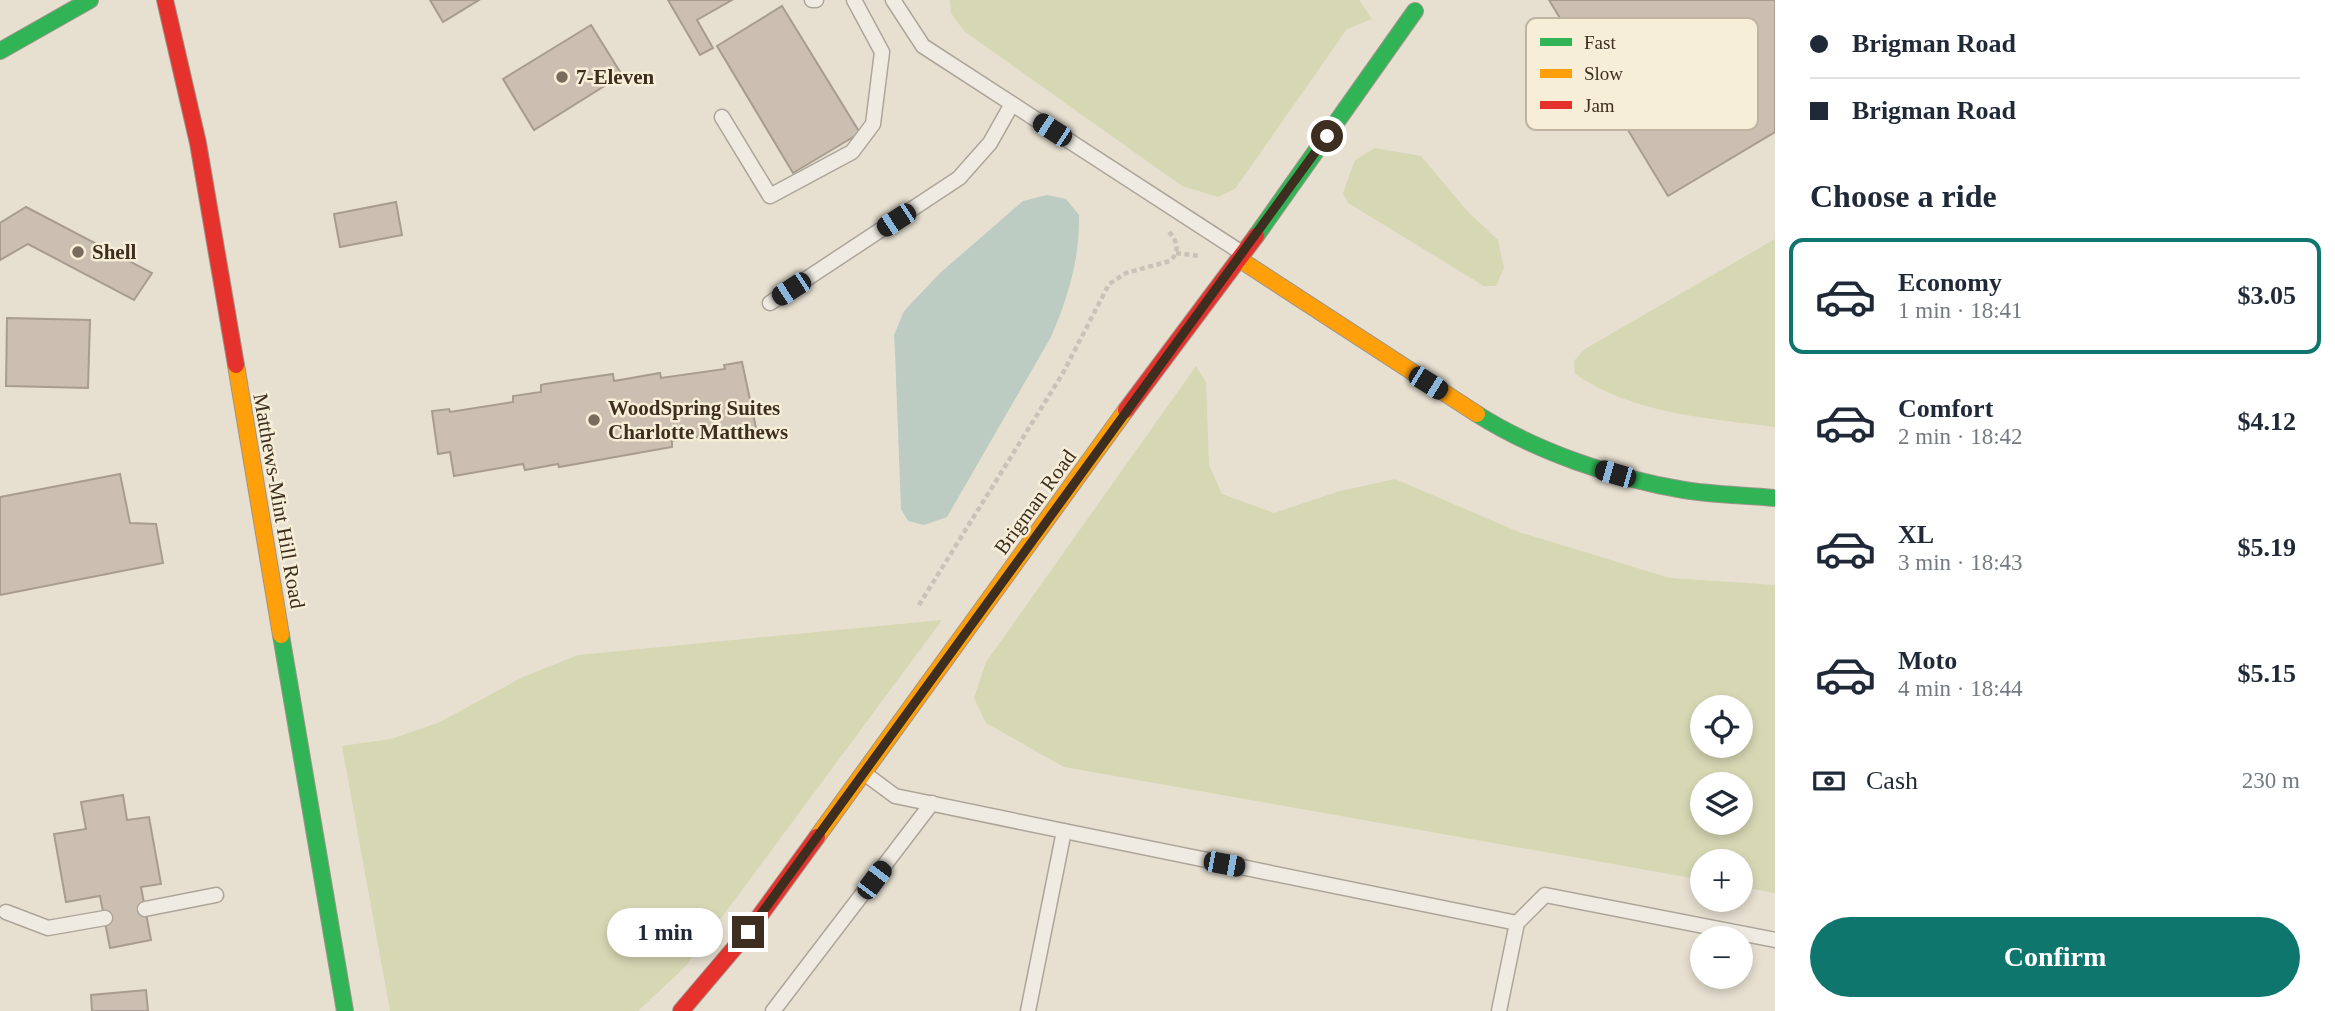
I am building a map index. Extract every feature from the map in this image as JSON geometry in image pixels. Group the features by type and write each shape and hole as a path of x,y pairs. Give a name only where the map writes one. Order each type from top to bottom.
{"main road":[{"path":"0,51 90,0"},
{"name":"Matthews-Mint Hill Road","path":"164,0 198,143 345,1011"},
{"name":"Brigman Road","path":"681,1011 748,932 1421,5"},
{"path":"1241,256 1484,418 1567,458 1635,480 1684,490 1775,498"}],"lane":[{"path":"722,117 770,196 852,152 873,124 882,52 854,0"},
{"path":"893,0 923,46 1241,256"},
{"path":"770,303 959,178 990,144 1012,104"},
{"path":"864,774 895,796 1517,923"},
{"path":"773,1011 932,803"},
{"path":"1027,1011 1064,831"},
{"path":"145,909 216,895"},
{"path":"1499,1011 1517,923 1545,895 1775,940"},
{"path":"6,912 48,928 104,918"}],"path":[{"path":"919,605 1063,373 1109,284 1126,273 1162,265 1176,253 1177,241 1159,226"},
{"path":"1176,253 1200,256"}],"green space":[{"path":"950,0 1359,0 1372,19 1347,29 1235,189 1218,197 1182,186 964,31 951,13"},
{"path":"1375,148 1421,156 1468,212 1498,240 1504,268 1496,286 1484,286 1348,203 1343,193 1355,160"},
{"path":"1775,239 1775,427 1697,417 1646,406 1621,398 1575,374 1574,361 1585,349"},
{"path":"1196,366 1206,382 1209,465 1222,494 1274,513 1340,491 1395,479 1519,532 1670,578 1775,585 1775,893 1753,889 1753,849 1690,849 1690,878 1064,767 986,723 974,698 986,662"},
{"path":"942,620 685,967 638,1011 390,1011 342,746 391,739 438,723 523,677 578,655"}],"shaded area":[{"path":"1047,195 1066,199 1079,215 1072,278 1051,337 947,517 924,525 908,521 901,509 894,335 904,311 940,273 1023,201"}],"building":[{"path":"430,0 479,0 443,22"},
{"path":"668,0 732,0 697,20 713,48 700,55"},
{"path":"1549,0 1775,0 1775,132 1668,196 1628,130 1758,130 1758,18 1560,18"},
{"path":"782,6 860,133 793,173 717,46"},
{"name":"7-Eleven","path":"591,25 622,75 534,130 503,79"},
{"path":"396,202 402,235 340,247 334,214"},
{"name":"Shell","path":"26,207 152,273 134,300 28,244 0,260 0,223"},
{"path":"7,318 90,320 88,388 6,386"},
{"name":"WoodSpring Suites Charlotte Matthews","path":"742,362 756,428 672,441 672,447 559,467 558,464 525,470 523,464 454,476 450,452 438,454 432,411 449,409 450,412 513,402 513,396 541,392 541,385 545,384 613,374 614,381 660,373 661,378 725,369 724,365"},
{"path":"120,474 130,523 156,524 163,563 0,595 0,497"},
{"path":"123,795 127,820 149,817 161,884 141,887 151,940 110,948 100,896 66,902 54,834 86,829 81,802"},
{"path":"146,990 148,1011 92,1011 91,995"}],"traffic: fast":[{"path":"0,51 90,0"},
{"path":"1256,236 1415,11"},
{"path":"1477,414 1550,451 1631,479 1695,492 1775,498"},
{"path":"281,635 345,1011"}],"traffic: slow":[{"path":"1239,259 1477,414"},
{"path":"236,365 281,635"},
{"path":"817,837 1126,410"}],"traffic: jam":[{"path":"165,0 198,143 236,365"},
{"path":"1126,410 1256,236"},
{"path":"681,1011 748,932 817,837"}],"place":[{"name":"7-Eleven","path":"562,77"},
{"name":"Shell","path":"78,252"},
{"name":"WoodSpring Suites Charlotte Matthews","path":"594,420"}],"route":[{"path":"748,932 1327,136"}]}
